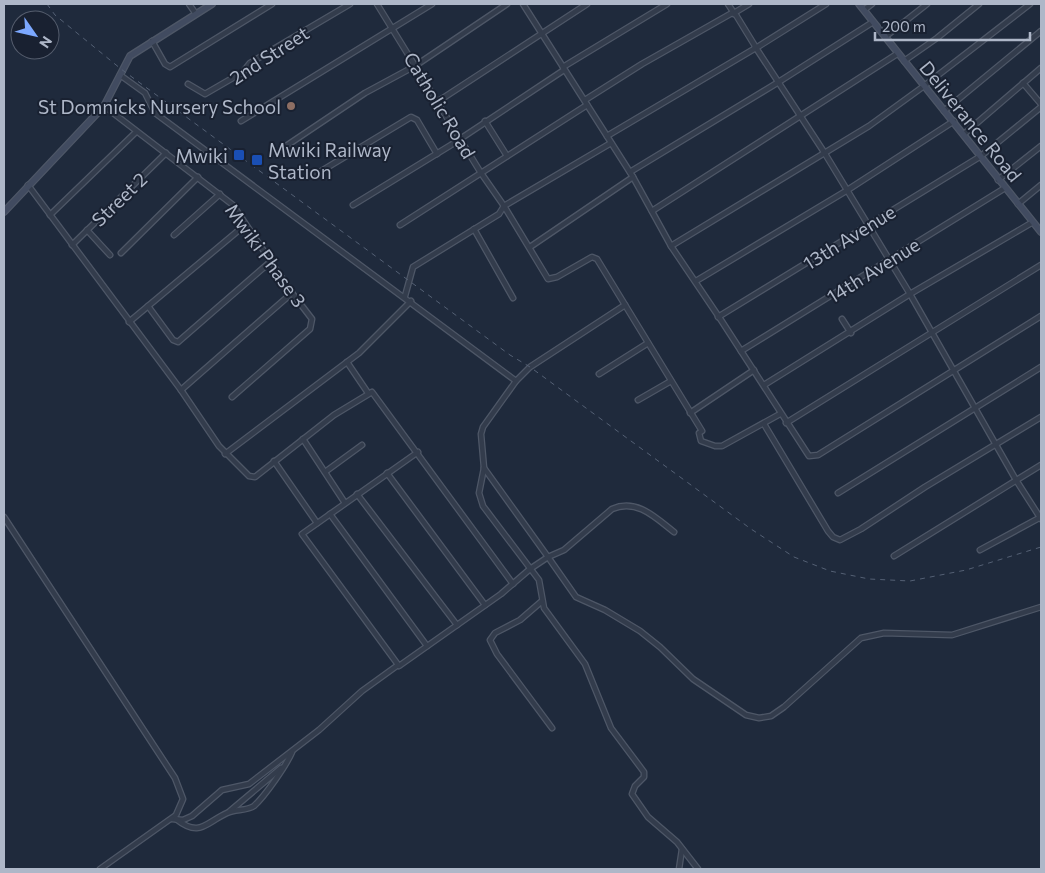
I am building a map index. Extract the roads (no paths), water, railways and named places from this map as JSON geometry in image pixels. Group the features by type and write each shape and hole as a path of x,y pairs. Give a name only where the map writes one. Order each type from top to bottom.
{"main road":[{"path":"4,212 104,106 130,56 212,4"},
{"name":"Deliverance Road","path":"859,4 897,54 954,121 998,180 1041,230"}],"street":[{"path":"189,4 196,14"},
{"path":"152,41 164,64 170,67 272,4"},
{"name":"2nd Street","path":"188,84 205,94 243,72 244,68 250,63 350,4"},
{"name":"Catholic Road","path":"377,4 481,173 530,247 548,279 557,277 595,257 625,305"},
{"path":"242,122 432,4"},
{"path":"282,148 365,93 415,66 508,4"},
{"path":"523,4 543,32 563,68 631,174 671,246 764,385 806,454 814,457 956,371 1041,316"},
{"path":"437,102 587,4"},
{"path":"353,205 437,154 563,68 667,4"},
{"path":"728,4 824,152 888,260 934,332 1016,480 1041,518 980,550"},
{"path":"400,226 656,56 749,4"},
{"path":"607,136 756,48 826,4"},
{"path":"864,10 872,4"},
{"path":"885,37 927,4"},
{"path":"904,61 938,38 979,4"},
{"path":"671,246 869,126 1030,4"},
{"path":"530,247 631,174 873,22"},
{"path":"944,111 1041,31"},
{"path":"652,211 897,54"},
{"path":"964,134 1041,68"},
{"path":"120,75 147,96 155,113 295,218 405,296 516,381"},
{"path":"1023,83 1041,106"},
{"name":"Mwiki Phase 3","path":"104,106 220,194 239,212 245,225 270,262 312,319 312,326 232,397"},
{"name":"13th Avenue","path":"718,317 981,156 1041,106"},
{"path":"313,176 411,117 417,120 437,154"},
{"path":"485,121 507,156"},
{"path":"696,281 846,191 954,121"},
{"path":"50,214 136,132"},
{"path":"405,296 413,268 499,214 504,206 611,143"},
{"path":"998,180 1041,146"},
{"name":"Street 2","path":"72,245 166,153"},
{"path":"121,253 198,177"},
{"path":"28,185 181,390 225,454 251,478 368,393 373,392 513,584"},
{"path":"1018,204 1041,185"},
{"name":"14th Avenue","path":"741,351 1005,188"},
{"path":"174,235 220,194"},
{"path":"764,385 851,333 910,294 1033,222"},
{"path":"129,322 245,225"},
{"path":"474,228 513,298"},
{"path":"87,230 110,255"},
{"path":"148,306 174,340 178,342 270,262"},
{"path":"786,423 1041,265"},
{"path":"181,390 292,293"},
{"path":"225,454 372,342 411,301"},
{"path":"698,869 682,849 648,817 632,794 635,786 644,777 644,772 611,728 585,664 544,608 539,580 515,551 480,500 479,493 484,468 481,434 483,427 516,381 530,367 625,305 702,432 699,433 701,441 719,447 780,414"},
{"path":"842,319 851,333"},
{"path":"599,374 648,343"},
{"path":"347,362 368,393"},
{"path":"838,493 1041,367"},
{"path":"690,413 754,370"},
{"path":"638,400 671,381"},
{"path":"764,424 828,531 835,539 840,540 861,530 925,487 997,446 1041,417"},
{"path":"303,439 345,502"},
{"path":"325,472 362,445"},
{"path":"398,665 302,535 386,472 418,452"},
{"path":"274,461 317,523"},
{"path":"894,556 1041,465"},
{"path":"484,468 576,597 605,610 640,631 660,647 693,679 746,715 759,718 771,716 784,707 861,638 884,633 952,635 1041,607"},
{"path":"386,472 485,605"},
{"path":"357,494 457,626"},
{"path":"173,819 183,820 192,816 222,790 249,784 292,751 362,691 457,626 530,569 548,557 564,550 612,509 621,505 638,507 645,510 674,532"},
{"path":"330,514 428,646"},
{"path":"4,517 175,778 183,799 173,819 100,869"},
{"path":"542,601 520,620 495,633 490,640 497,654 552,728"},
{"path":"228,812 253,806 286,764 292,751"},
{"path":"173,819 190,828 200,828 228,812 286,764"},
{"path":"679,869 682,849"}],"railway":[{"path":"47,4 55,15 121,69 510,355 530,367 751,529 794,557 830,571 869,579 910,581 966,570 1041,547"}],"place":[{"name":"St Domnicks Nursery School","path":"291,106"},
{"name":"Mwiki","path":"239,155"},
{"name":"Mwiki Railway Station","path":"257,160"}]}
